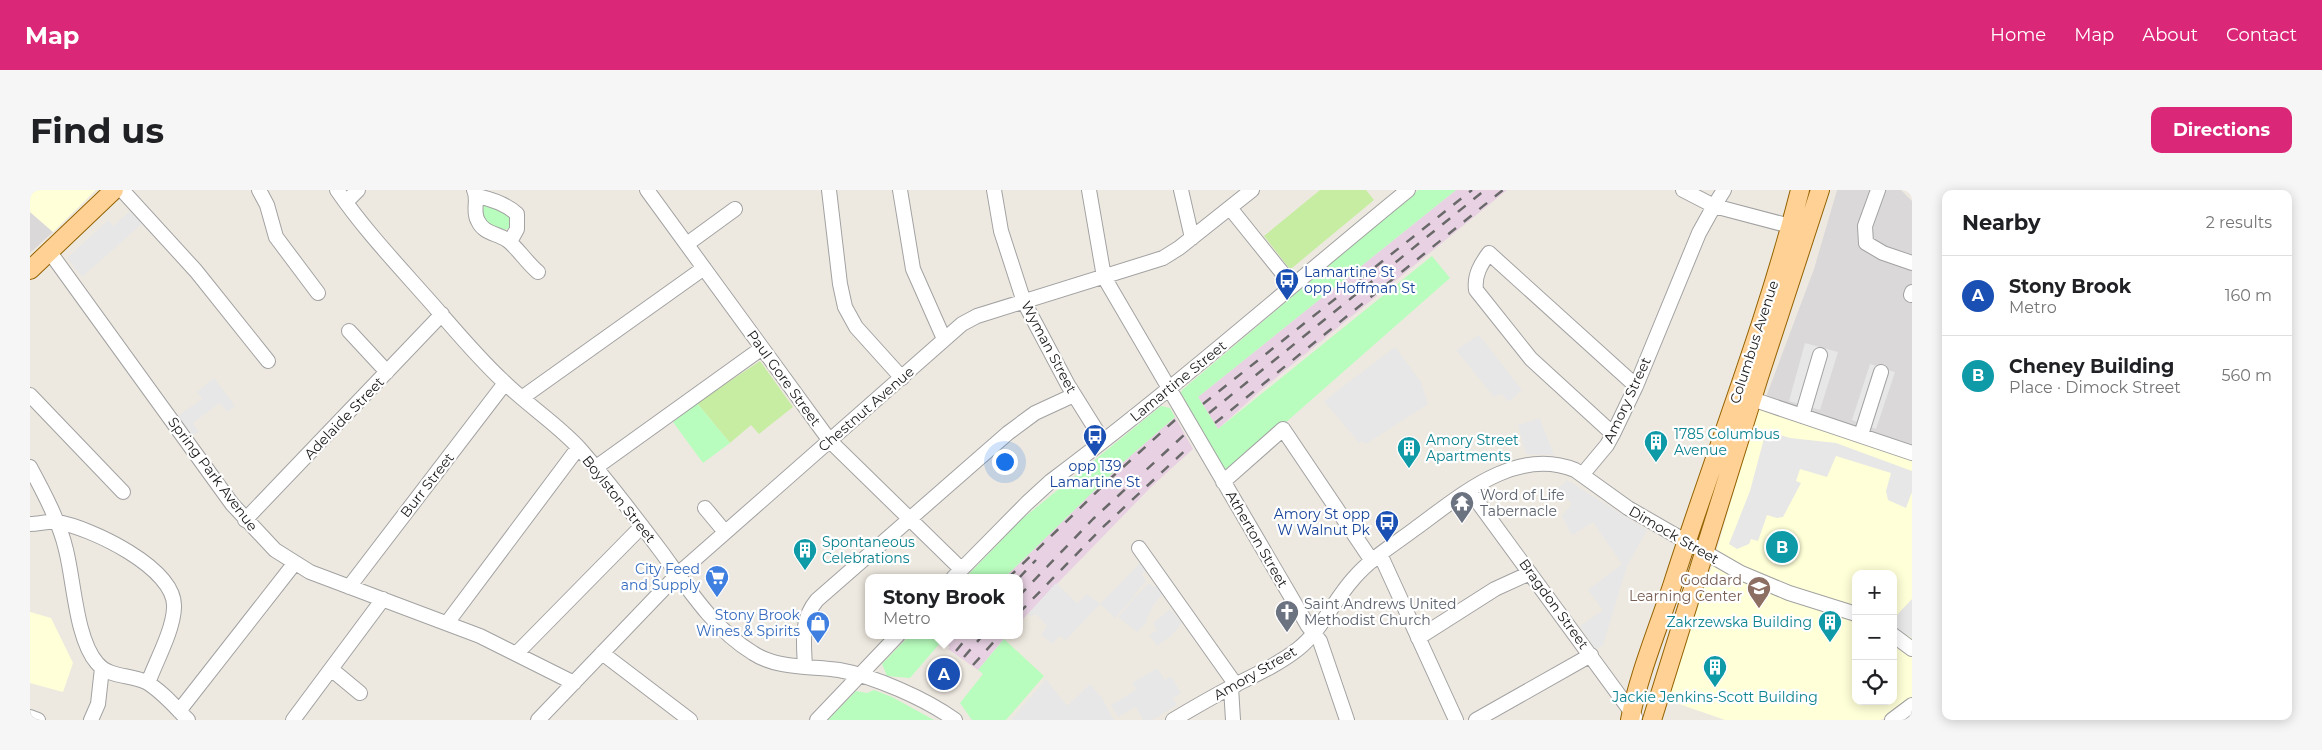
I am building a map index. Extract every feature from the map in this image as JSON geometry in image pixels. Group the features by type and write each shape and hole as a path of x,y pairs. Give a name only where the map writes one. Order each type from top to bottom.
{"main road":[{"path":"30,270 114,190"},
{"name":"Columbus Avenue","path":"1633,717 1686,543 1703,491 1724,437 1800,190"},
{"name":"Columbus Avenue","path":"1652,720 1752,399 1820,190"}],"street":[{"path":"122,190 196,271 268,361"},
{"path":"259,190 267,204 276,237 318,293"},
{"name":"Boylston Street","path":"337,190 442,314 504,383 564,432 642,526 715,621 742,646 763,659 805,667 837,670 859,676 915,697 955,720"},
{"path":"346,202 358,190"},
{"name":"Paul Gore Street","path":"647,190 830,441 909,520 957,574"},
{"path":"829,190 840,284 845,307 856,327 902,378"},
{"path":"900,190 913,269 944,340"},
{"name":"Wyman Street","path":"994,190 1002,231 1024,302 1074,395 1103,440"},
{"name":"Atherton Street","path":"1089,190 1104,277 1308,626 1320,641 1347,720"},
{"path":"1181,190 1192,238"},
{"name":"Chestnut Avenue","path":"538,720 678,574 944,340 972,318 1163,258 1192,238 1252,190"},
{"name":"Lamartine Street","path":"957,574 1027,503 1408,190"},
{"path":"1682,190 1714,206 1790,226"},
{"name":"Amory Street","path":"1172,720 1283,660 1315,634 1341,593 1376,558 1469,490 1500,474 1522,466 1542,464 1567,466 1582,475 1607,445 1613,434 1636,386 1699,233 1724,190"},
{"path":"1878,190 1865,226 1866,243 1912,263"},
{"path":"507,240 512,238 517,229 517,214 511,208 476,193 475,211 477,221 490,233 507,240 538,272"},
{"path":"1230,208 1292,285"},
{"path":"687,244 736,209"},
{"name":"Spring Park Avenue","path":"49,251 245,520 270,546 294,564 348,587 447,623 517,653 574,683"},
{"path":"1613,434 1531,359 1476,290 1475,281 1477,273 1489,253 1636,386"},
{"path":"523,398 704,268"},
{"name":"Adelaide Street","path":"245,520 442,314"},
{"path":"349,331 387,372"},
{"path":"595,468 762,348"},
{"path":"1802,416 1820,355"},
{"path":"1861,435 1882,372"},
{"name":"Burr Street","path":"348,587 504,383"},
{"path":"30,395 123,492"},
{"path":"805,667 804,626 813,605 1008,433 1035,413 1074,395"},
{"path":"1752,399 1912,453"},
{"path":"1223,482 1283,429 1376,558 1418,638 1456,720"},
{"path":"447,623 578,448"},
{"path":"30,467 56,522 66,549 73,591 88,650 107,672 134,676 148,683 183,715 294,564"},
{"name":"Dimock Street","path":"1582,475 1628,508 1705,554 1772,586 1852,613"},
{"name":"Bragdon Street","path":"1469,490 1591,655 1633,717"},
{"path":"705,508 725,532"},
{"path":"30,524 56,522 108,540 136,555 161,578 171,593 174,606 171,621 148,683"},
{"path":"517,653 642,526"},
{"path":"1139,548 1233,686 1234,720"},
{"path":"1418,638 1495,590 1530,573"},
{"path":"293,720 383,599"},
{"path":"1897,638 1912,649"},
{"path":"817,720 894,639"},
{"path":"602,653 690,720"},
{"path":"1476,720 1591,655"},
{"path":"92,720 98,704 102,668"},
{"path":"331,669 360,693"},
{"path":"1892,720 1912,705"},
{"path":"30,718 38,720"}],"shaded area":[{"path":"30,190 96,190 53,232 30,212"},
{"path":"1456,190 1507,190 1260,391 1218,429 1198,397"},
{"path":"1837,190 1901,190 1912,201 1912,445 1766,397 1814,269"},
{"path":"130,211 142,224 82,277 67,258 108,220 113,226"},
{"path":"30,212 53,232 30,253"},
{"path":"1479,335 1522,390 1509,402 1501,394 1494,397 1456,350"},
{"path":"1805,343 1838,352 1820,410 1789,401"},
{"path":"1395,347 1421,382 1428,404 1366,444 1362,441 1359,443 1324,401"},
{"path":"1870,364 1895,372 1876,429 1852,420"},
{"path":"214,378 235,406 227,412 220,403 193,423 199,432 193,435 178,416 202,399 197,392"},
{"path":"1758,408 1912,461 1912,699 1881,720 1725,720 1665,699 1713,563"},
{"path":"1175,417 1193,449 1152,486 1023,619 1023,574 1008,574 1128,458"},
{"path":"1540,418 1554,455 1526,454 1518,425"},
{"path":"1766,431 1790,438 1836,443 1912,471 1912,492 1906,508 1888,500 1886,491 1891,473 1836,456 1827,477 1800,469 1796,481 1801,483 1783,517 1777,518 1767,515 1758,541 1751,539 1749,544 1737,549 1729,544 1750,491"},
{"path":"1567,480 1647,530 1627,566 1603,645 1596,650 1580,626 1603,610 1588,590 1622,564 1593,522 1573,535 1570,532 1562,516 1572,504 1557,489"},
{"path":"1140,563 1146,571 1142,574 1146,582 1133,596 1135,597 1149,583 1155,587 1157,586 1163,594 1154,604 1147,622 1137,632 1118,617 1133,598 1115,618 1100,604"},
{"path":"1056,583 1077,603 1087,594 1100,604 1066,640 1059,636 1053,644 1041,635 1047,626 1037,615 1029,616 1028,614"},
{"path":"1912,599 1912,638 1897,629 1897,615"},
{"path":"1170,609 1182,623 1171,636 1157,646 1149,635 1157,630 1153,623"},
{"path":"30,612 51,618 73,663 63,692 30,683"},
{"path":"944,639 1004,639 978,670 948,649 950,647 942,641"},
{"path":"1157,668 1165,680 1171,676 1181,693 1173,698 1177,705 1152,720 1143,720 1136,707 1118,717 1111,705 1136,690 1132,683"},
{"path":"1046,679 1067,706 1090,684 1102,698 1114,720 1011,720"}],"green space":[{"path":"1320,190 1366,190 1374,200 1292,268 1289,268 1264,236"},
{"path":"1418,190 1456,190 1198,397 1218,429 1432,256 1450,278 1227,474 1181,393 1182,390"},
{"path":"486,203 510,215 509,228 502,231 484,222 479,204"},
{"path":"760,361 793,407 759,434 751,425 730,443 697,403"},
{"path":"697,403 730,443 703,463 673,422"},
{"path":"1161,406 1170,408 1175,417 1128,458 1008,574 969,574 1022,519"},
{"path":"906,639 944,639 910,678 887,676 882,664"},
{"path":"1004,639 1044,676 1006,720 972,720 960,703 983,674 978,670"},
{"path":"874,690 892,697 934,720 828,720 856,691 867,693"}],"railway":[{"path":"1203,404 1472,190"},
{"path":"1209,413 1485,190"},
{"path":"1215,423 1503,190"},
{"path":"1012,574 1111,478 1175,420"},
{"path":"1023,592 1093,519 1184,435"},
{"path":"1023,609 1102,528 1190,446"},
{"path":"1023,574 1036,560"},
{"path":"945,642 948,639"},
{"path":"956,651 966,639"},
{"path":"964,657 980,639"},
{"path":"973,665 996,639"}],"place":[{"name":"Lamartine St opp Hoffman St","path":"1287,301"},
{"name":"opp 139 Lamartine St","path":"1095,457"},
{"name":"1785 Columbus Avenue","path":"1656,463"},
{"name":"Amory Street Apartments","path":"1409,469"},
{"name":"Word of Life Tabernacle","path":"1462,524"},
{"name":"Amory St opp W Walnut Pk","path":"1387,543"},
{"name":"Cheney Building","path":"1782,547"},
{"name":"Spontaneous Celebrations","path":"805,571"},
{"name":"City Feed and Supply","path":"717,598"},
{"name":"Goddard Learning Center","path":"1759,609"},
{"name":"Saint Andrews United Methodist Church","path":"1287,633"},
{"name":"Zakrzewska Building","path":"1830,643"},
{"name":"Stony Brook Wines & Spirits","path":"818,644"},
{"name":"Stony Brook","path":"944,674"},
{"name":"Jackie Jenkins-Scott Building","path":"1715,688"}]}
